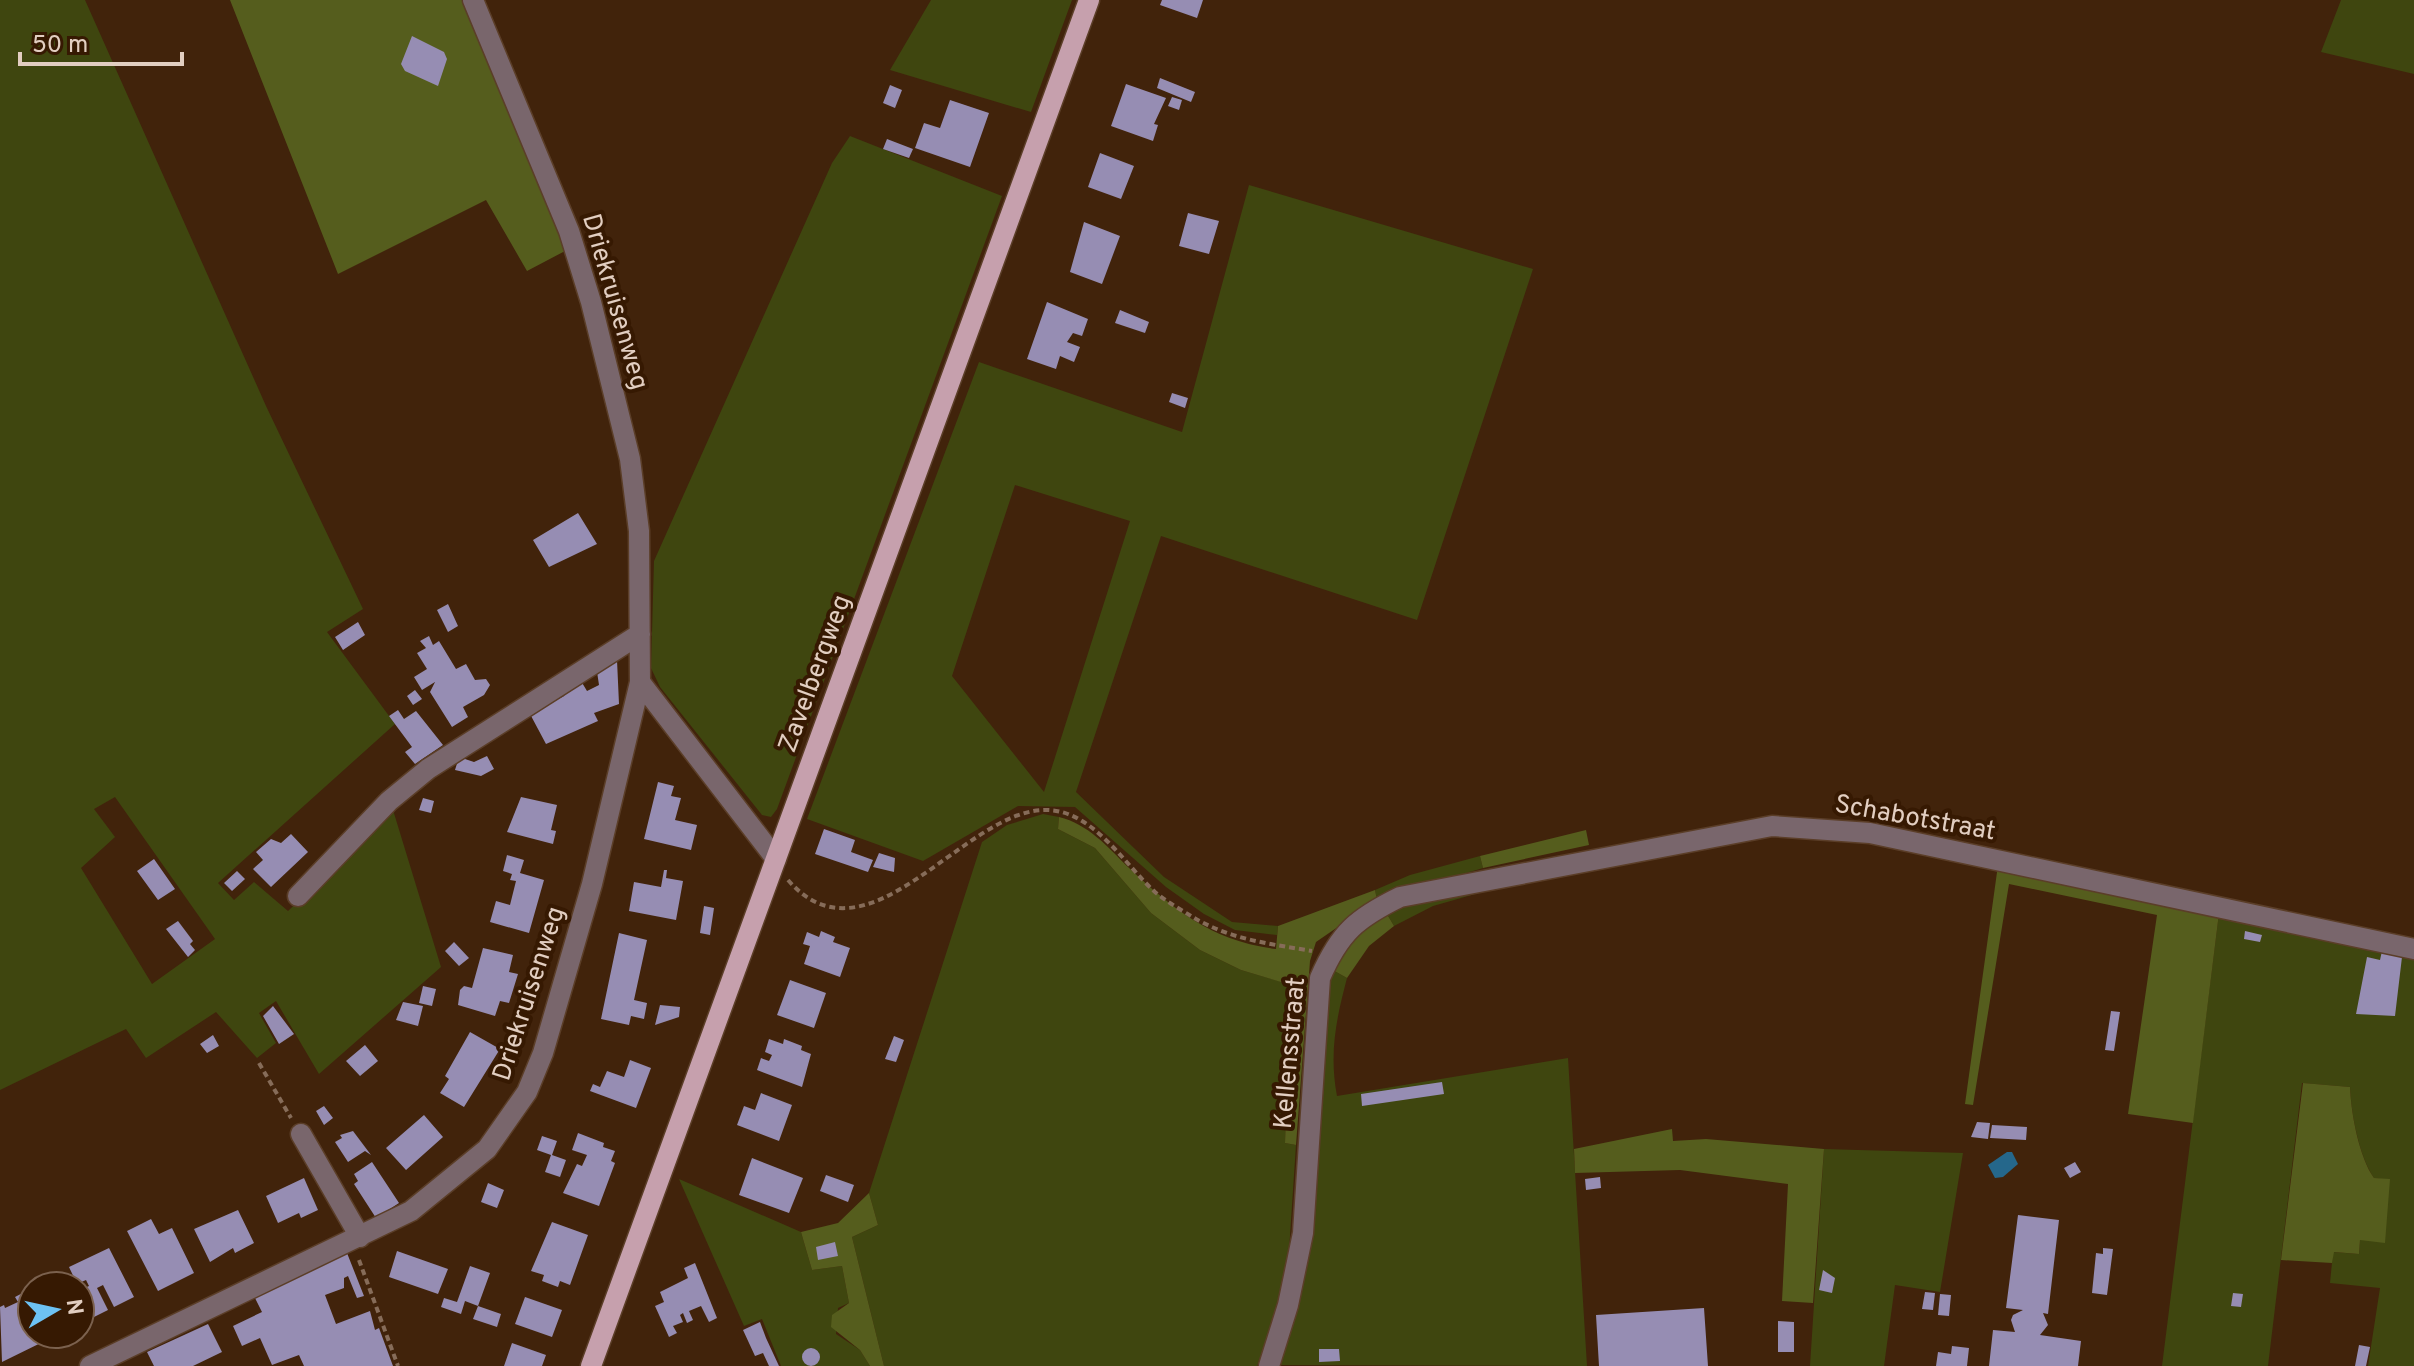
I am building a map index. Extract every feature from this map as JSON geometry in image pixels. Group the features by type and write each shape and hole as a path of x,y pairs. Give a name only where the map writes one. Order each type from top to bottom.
{"main road":[{"name":"Zavelbergweg","path":"591,1366 1089,0"}],"street":[{"name":"Driekruisenweg","path":"90,1366 411,1211 459,1175 508,1123 527,1092 543,1053 592,884 640,682 639,531 630,459 591,302 569,231 473,0"},
{"path":"298,896 389,801 428,769 640,634"},
{"path":"640,682 776,859"},
{"name":"Schabotstraat","path":"1330,954 1360,917 1400,897 1772,826 1870,833 2414,949"},
{"name":"Kellensstraat","path":"1269,1366 1288,1305 1303,1233 1320,978 1330,954"},
{"path":"301,1134 356,1239"}],"path":[{"name":"Kellensstraat","path":"776,859 793,886 822,904 846,908 866,906 996,826 1021,813 1048,810 1077,818 1157,893 1196,919 1234,938 1330,954"},
{"path":"259,1063 301,1134"},
{"path":"356,1239 398,1366"}],"green space":[{"path":"0,0 85,0 266,406 363,609 327,632 395,724 218,883 234,900 254,882 288,911 393,810 441,967 319,1074 276,1001 259,1013 276,1043 257,1058 216,1012 146,1058 126,1029 0,1090","holes":["115,797 215,939 152,984 81,868 115,837 94,809"]},
{"path":"230,0 462,0 545,192 565,251 527,271 486,200 338,274"},
{"path":"931,0 1072,0 1031,112 890,70"},
{"path":"2341,0 2414,0 2414,74 2321,52"},
{"path":"850,136 1002,196 777,809 771,817 762,815 660,687 651,668 654,561 832,163"},
{"path":"1249,185 1533,269 1417,620 1161,536 1076,792 1164,877 1232,922 1278,926 1277,935 1235,930 1204,914 1166,887 1075,807 1018,806 923,861 807,819 979,362 1182,432","holes":["1015,485 1130,521 1044,792 952,676"]},
{"path":"1043,814 1059,817 1058,829 1095,848 1151,913 1200,950 1241,970 1292,985 1285,1143 1296,1145 1287,1281 1257,1366 884,1366 852,1237 878,1225 869,1193 982,842 1007,825"},
{"path":"1059,817 1097,837 1178,910 1213,931 1253,945 1276,949 1278,926 1375,890 1377,900 1316,942 1310,961 1296,1145 1285,1143 1291,985 1241,970 1200,950 1151,913 1095,848 1058,829"},
{"path":"1586,830 1589,845 1483,868 1480,856"},
{"path":"1480,856 1483,868 1377,900 1375,890 1410,875"},
{"path":"1998,865 2219,913 2193,1123 2128,1114 2157,915 2009,884 1973,1105 1965,1104"},
{"path":"1489,890 1433,906 1394,926 1384,909"},
{"path":"1384,909 1394,926 1369,946 1347,978 1331,969 1352,936"},
{"path":"2219,913 2414,955 2414,1366 2368,1366 2380,1288 2330,1283 2333,1252 2359,1254 2360,1240 2389,1180 2374,1178 2364,1158 2354,1121 2350,1087 2302,1083 2268,1366 2162,1366"},
{"path":"1331,969 1347,978 1335,1037 1337,1096 1568,1058 1587,1366 1281,1365 1306,1264 1317,1192 1318,1037"},
{"path":"2303,1083 2350,1087 2354,1122 2364,1159 2374,1178 2390,1179 2385,1243 2360,1240 2359,1254 2334,1252 2332,1263 2281,1260"},
{"path":"1672,1129 1673,1141 1706,1139 1824,1149 1813,1303 1782,1301 1788,1184 1680,1170 1575,1173 1574,1149"},
{"path":"1824,1149 1963,1153 1940,1292 1895,1285 1884,1366 1810,1366"},
{"path":"679,1179 801,1232 812,1270 842,1266 849,1303 838,1308 836,1334 860,1350 870,1366 781,1366 762,1319 744,1326"},
{"path":"869,1193 878,1225 852,1237 884,1366 870,1366 860,1350 831,1327 832,1315 849,1303 842,1266 812,1270 801,1232 838,1223"}],"water":[{"path":"2012,1152 2018,1164 2003,1177 1995,1178 1988,1165"}],"building":[{"path":"1162,0 1203,0 1197,18 1160,5"},
{"path":"412,36 444,52 447,59 438,86 405,71 401,64"},
{"path":"1160,78 1195,92 1191,102 1157,88"},
{"path":"1126,84 1166,98 1154,124 1158,125 1153,141 1111,126"},
{"path":"890,85 902,90 895,108 883,103"},
{"path":"1172,97 1182,100 1179,110 1168,106"},
{"path":"950,100 989,113 970,167 915,148 924,123 940,128"},
{"path":"887,139 913,149 909,158 883,149"},
{"path":"1100,153 1134,166 1121,199 1088,187"},
{"path":"1188,213 1219,221 1209,254 1179,246"},
{"path":"1084,222 1120,236 1102,284 1070,272"},
{"path":"1047,302 1088,319 1082,336 1073,333 1067,342 1080,347 1074,362 1060,356 1056,369 1027,359"},
{"path":"1120,310 1149,322 1145,333 1115,323"},
{"path":"1172,393 1188,398 1185,408 1169,402"},
{"path":"578,513 597,544 549,567 533,540"},
{"path":"448,604 458,626 448,632 437,610"},
{"path":"358,622 365,635 343,650 335,637"},
{"path":"429,636 433,645 439,641 456,669 466,664 475,680 486,679 490,685 484,695 463,707 468,717 452,727 430,692 435,682 422,690 414,677 427,669 417,653 426,648 420,641"},
{"path":"617,660 619,704 594,713 598,721 546,744 530,714 564,696 568,683 578,676 587,691 599,685 596,665"},
{"path":"415,690 422,699 413,705 407,696"},
{"path":"398,710 404,719 416,711 443,745 415,764 405,752 412,747 389,716"},
{"path":"487,756 494,769 481,776 455,770 459,757 474,762"},
{"path":"658,782 674,786 671,796 681,798 675,820 697,825 691,850 644,839"},
{"path":"521,797 557,805 551,830 556,831 553,844 507,832"},
{"path":"423,798 434,801 431,813 419,810"},
{"path":"824,829 855,840 851,852 873,860 868,872 815,854"},
{"path":"291,834 308,852 271,887 253,869 263,860 256,852 271,839 281,843"},
{"path":"879,853 895,858 894,872 873,867"},
{"path":"507,855 524,860 520,873 544,880 529,933 490,922 496,901 510,905 516,881 510,880 512,874 503,871"},
{"path":"154,859 175,889 158,900 137,871"},
{"path":"664,870 667,870 666,878 683,881 676,920 629,911 634,882 661,887"},
{"path":"237,871 245,879 232,891 224,883"},
{"path":"704,906 714,908 710,935 700,933"},
{"path":"178,921 193,941 190,944 195,950 188,957 166,929"},
{"path":"821,931 835,937 833,942 850,948 840,977 804,964 810,946 803,944 807,932 819,937"},
{"path":"2245,931 2262,935 2260,942 2244,939"},
{"path":"619,933 647,940 634,1000 647,1003 644,1019 631,1016 629,1025 601,1019"},
{"path":"454,942 469,958 459,966 445,951"},
{"path":"483,948 513,955 509,972 518,974 509,1003 500,1001 495,1016 458,1005 460,990 464,986 472,988"},
{"path":"2382,951 2402,957 2395,1016 2356,1014 2367,957 2380,960"},
{"path":"790,980 826,993 814,1028 777,1015"},
{"path":"423,986 436,989 432,1006 419,1003"},
{"path":"403,1002 423,1006 418,1026 396,1020"},
{"path":"660,1005 680,1007 679,1017 655,1025"},
{"path":"273,1006 294,1034 279,1044 263,1016"},
{"path":"2111,1011 2120,1012 2114,1051 2105,1050"},
{"path":"470,1032 500,1049 464,1107 440,1093 449,1079 445,1076"},
{"path":"213,1035 219,1046 207,1053 200,1044"},
{"path":"894,1036 904,1040 896,1062 885,1059"},
{"path":"769,1039 783,1044 784,1039 802,1046 801,1050 811,1054 802,1087 757,1070 761,1058 769,1061 772,1055 765,1052"},
{"path":"365,1045 378,1061 360,1076 346,1061"},
{"path":"630,1060 651,1068 636,1108 590,1091 593,1084 600,1087 607,1071 624,1077"},
{"path":"1442,1082 1444,1094 1362,1106 1361,1094"},
{"path":"761,1093 792,1105 779,1141 737,1125 744,1106 755,1110"},
{"path":"324,1106 333,1118 324,1125 316,1111"},
{"path":"424,1115 443,1137 406,1170 386,1148"},
{"path":"1977,1122 1990,1123 1988,1139 1971,1137"},
{"path":"1992,1125 2027,1127 2026,1140 1990,1138"},
{"path":"353,1131 371,1155 365,1151 348,1162 335,1142 342,1138 340,1135"},
{"path":"578,1133 615,1151 611,1161 615,1163 599,1206 563,1193 577,1164 582,1166 587,1155 572,1150"},
{"path":"542,1136 557,1141 552,1155 566,1160 560,1177 545,1172 551,1155 537,1150"},
{"path":"752,1158 803,1178 789,1213 739,1195"},
{"path":"372,1162 399,1203 376,1218 354,1184 358,1181 354,1174"},
{"path":"2075,1162 2081,1172 2070,1178 2064,1168"},
{"path":"826,1175 854,1185 848,1202 820,1191"},
{"path":"1600,1177 1601,1188 1586,1190 1585,1179"},
{"path":"304,1178 318,1210 301,1218 299,1213 278,1223 266,1196"},
{"path":"488,1183 504,1190 497,1208 481,1202"},
{"path":"238,1210 254,1243 235,1253 233,1248 210,1262 194,1229"},
{"path":"2018,1215 2059,1220 2048,1314 2043,1313 2048,1325 2040,1335 2081,1341 2078,1366 1989,1366 1993,1330 2015,1332 2011,1320 2013,1315 2023,1310 2006,1308"},
{"path":"151,1219 159,1234 172,1228 194,1273 158,1291 127,1231"},
{"path":"552,1222 588,1235 570,1285 560,1281 558,1287 542,1281 544,1275 531,1271"},
{"path":"835,1242 838,1256 818,1260 816,1247"},
{"path":"109,1248 134,1297 114,1307 103,1285 97,1288 108,1310 96,1316 96,1270 70,1270 69,1267"},
{"path":"2103,1248 2113,1249 2107,1295 2092,1293 2096,1253 2103,1254"},
{"path":"397,1251 448,1269 438,1294 389,1277"},
{"path":"347,1253 364,1296 357,1298 348,1276 344,1278 344,1288 325,1295 336,1324 370,1311 375,1330 379,1328 393,1366 304,1366 299,1355 272,1365 260,1338 242,1346 233,1326 262,1312 255,1298"},
{"path":"695,1263 717,1318 709,1322 701,1306 689,1311 693,1320 687,1323 683,1313 680,1315 683,1322 673,1326 677,1333 669,1337 655,1306 664,1302 660,1292 688,1278 684,1268"},
{"path":"470,1266 490,1273 478,1306 465,1301 461,1314 441,1307 444,1298 457,1302"},
{"path":"1823,1270 1835,1278 1832,1293 1819,1290"},
{"path":"1925,1292 1935,1293 1933,1310 1922,1309"},
{"path":"2233,1293 2243,1294 2241,1307 2231,1306"},
{"path":"1940,1294 1951,1295 1949,1316 1938,1315"},
{"path":"525,1297 562,1310 552,1337 515,1324"},
{"path":"16,1303 16,1350 26,1350 2,1362 0,1307 4,1305 5,1308"},
{"path":"478,1306 501,1314 497,1327 473,1319"},
{"path":"1704,1308 1708,1366 1599,1366 1596,1315"},
{"path":"1778,1321 1794,1322 1794,1352 1778,1352"},
{"path":"760,1322 779,1366 769,1366 763,1353 755,1356 743,1330"},
{"path":"208,1324 222,1352 193,1366 154,1366 147,1352"},
{"path":"512,1343 546,1355 542,1366 504,1366"},
{"path":"2359,1345 2370,1347 2366,1366 2355,1366"},
{"path":"1952,1346 1969,1348 1967,1366 1936,1366 1938,1352 1951,1354"},
{"path":"811,1348 820,1357 811,1366 802,1357"},
{"path":"1319,1349 1339,1349 1340,1361 1319,1362"}]}
